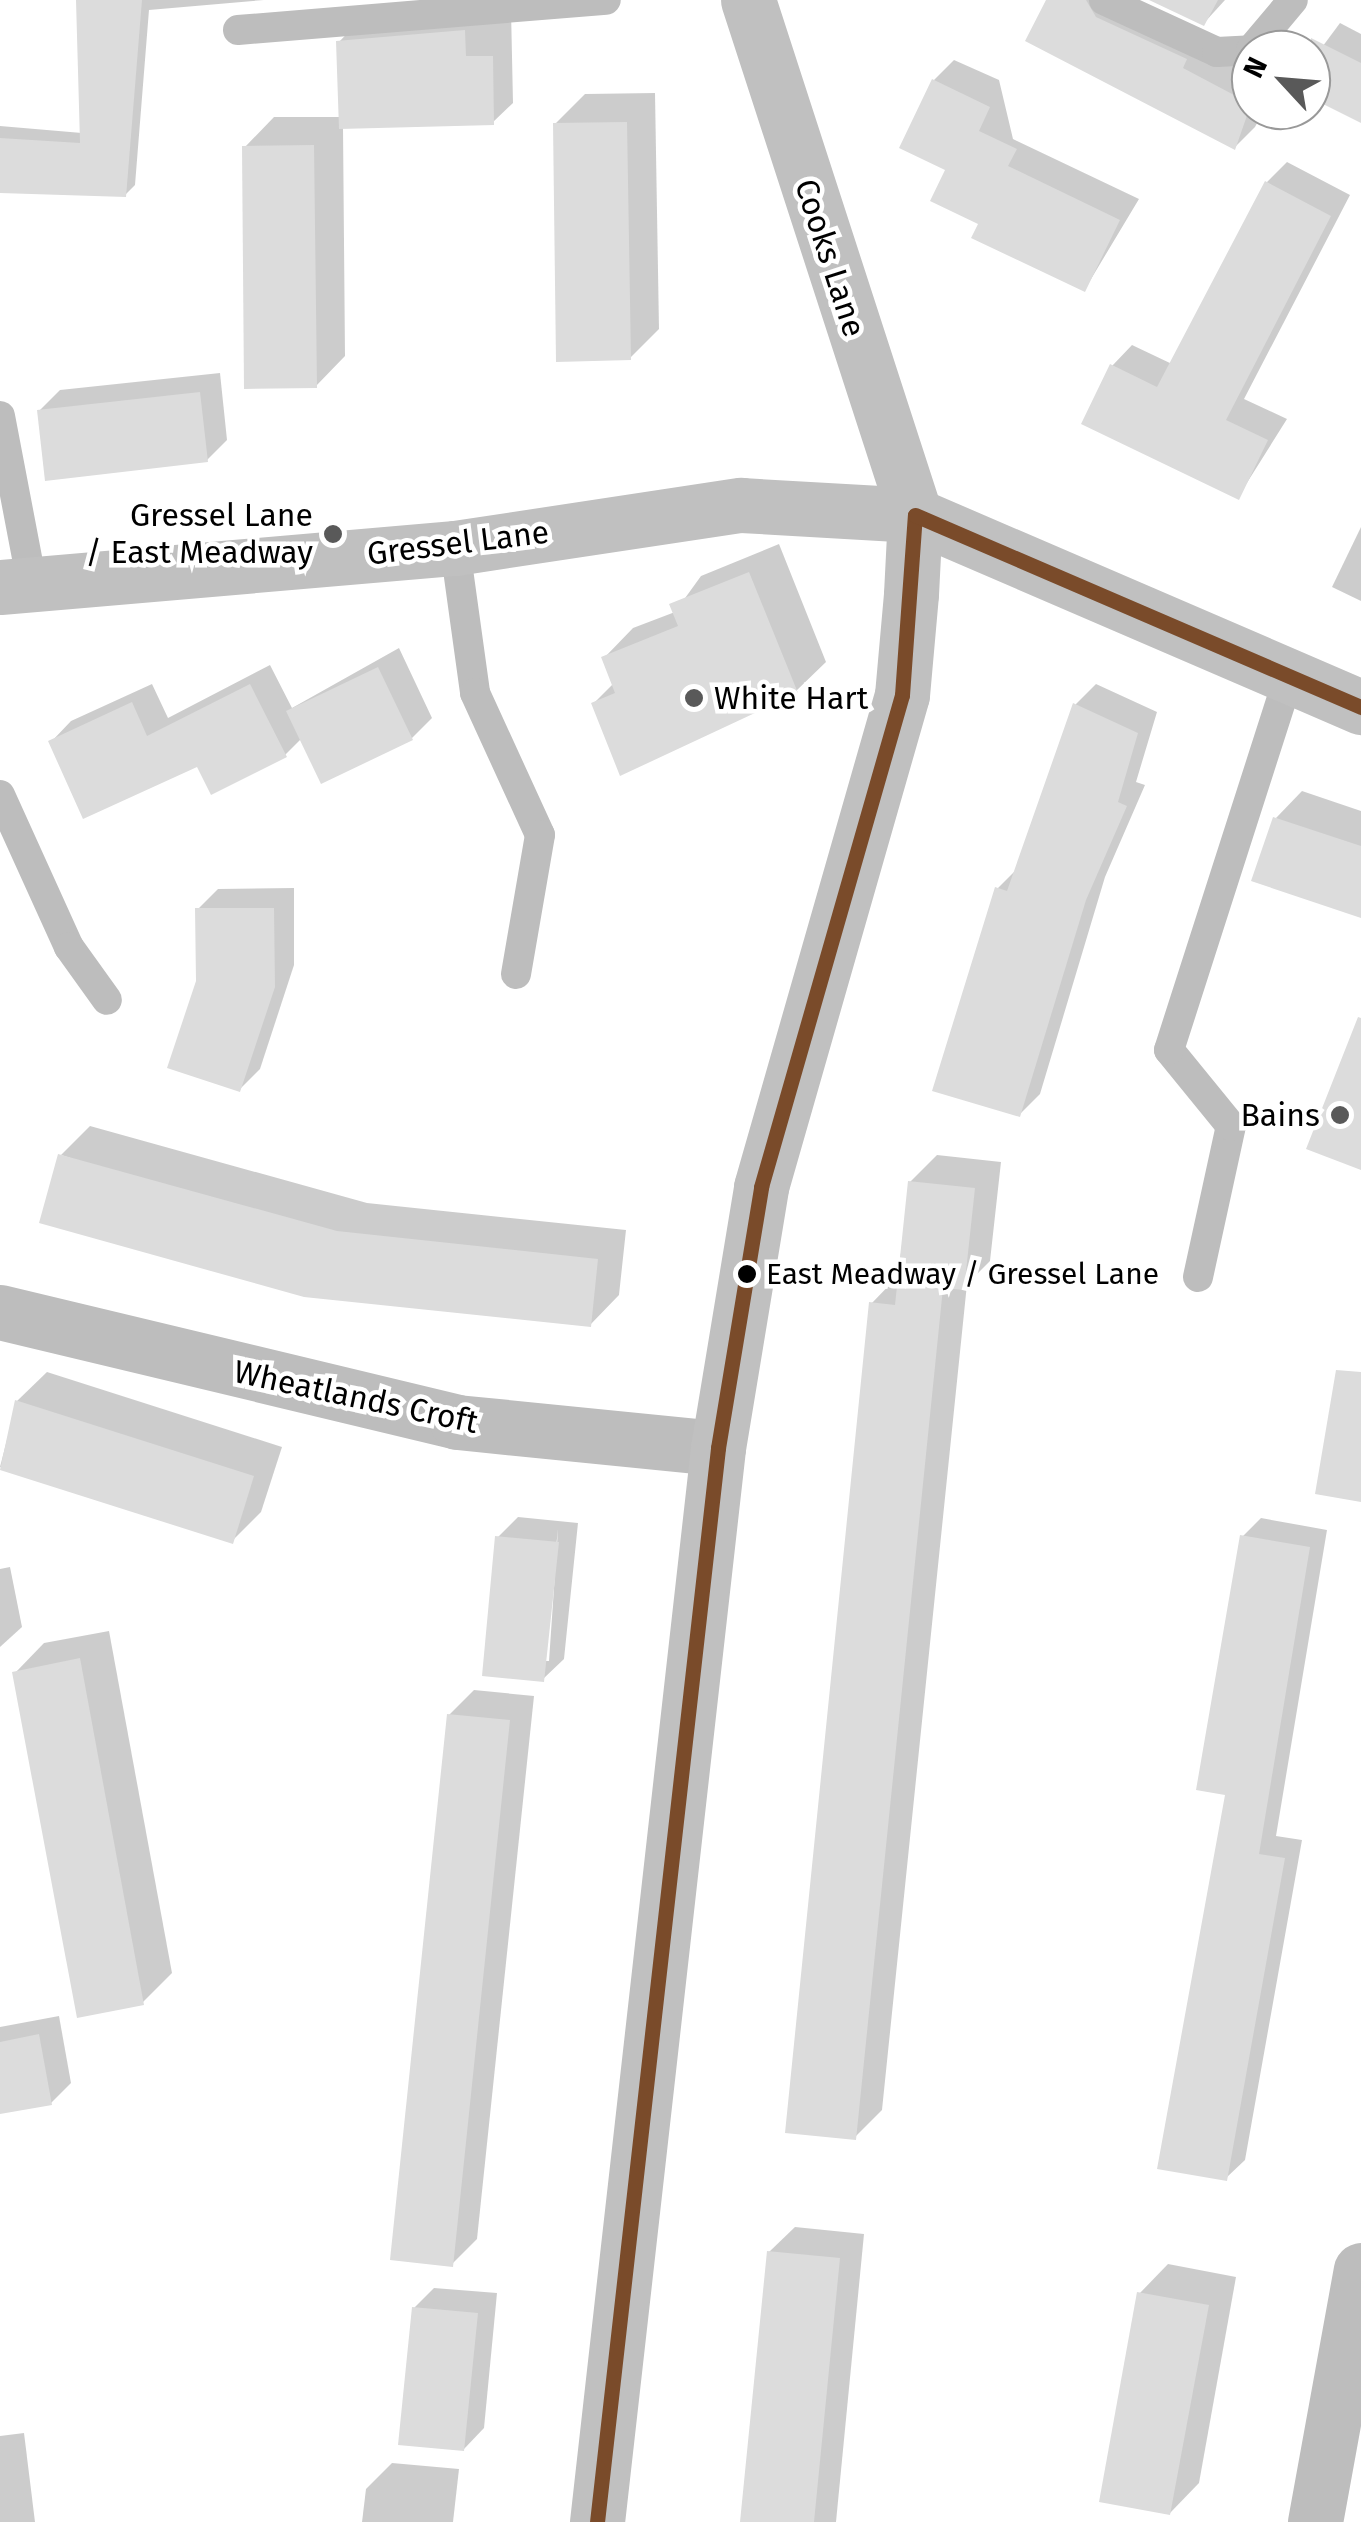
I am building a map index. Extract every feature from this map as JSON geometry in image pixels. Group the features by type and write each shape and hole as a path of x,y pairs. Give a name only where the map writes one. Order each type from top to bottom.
{"street":[{"name":"Cooks Lane","path":"748,0 915,515"},
{"name":"Gressel Lane","path":"16,586 455,548 741,505 915,515"},
{"path":"597,2522 718,1448 762,1187 902,696 915,515 1361,707"},
{"name":"Wheatlands Croft","path":"0,1312 457,1422 718,1448"},
{"path":"1314,2522 1361,2270"}],"lane":[{"path":"238,30 606,0"},
{"path":"1104,0 1217,52 1231,51"},
{"path":"1268,30 1294,0"},
{"path":"0,416 16,586"},
{"path":"455,548 475,693 540,836 516,974"},
{"path":"1198,1277 1231,1126 1169,1050 1289,676"},
{"path":"0,795 70,948 107,1000"}],"building":[{"path":"76,0 142,0 126,197 0,193 0,138 80,143"},
{"path":"1046,0 1086,0 1096,17 1187,59 1183,68 1231,93 1231,130 1242,130 1235,150 1025,41"},
{"path":"1149,0 1218,0 1204,26"},
{"path":"465,30 466,56 493,56 494,125 339,129 336,41"},
{"path":"1331,48 1361,63 1361,123 1331,108"},
{"path":"932,79 990,107 979,131 1017,149 1008,166 1120,220 1085,292 971,238 978,224 930,201 945,170 899,148"},
{"path":"627,122 631,360 556,362 553,123"},
{"path":"314,145 317,388 244,389 242,146"},
{"path":"1265,181 1331,216 1226,420 1268,440 1239,500 1081,424 1110,364 1157,387"},
{"path":"200,392 208,462 45,481 37,410"},
{"name":"White Hart","path":"749,572 798,693 620,776 591,703 615,693 601,657 678,626 669,604"},
{"path":"378,667 413,740 321,784 286,711"},
{"path":"250,684 287,757 211,795 197,767 83,819 48,741 132,702 147,736"},
{"path":"1073,703 1138,733 1118,802 1127,806 1086,900 1020,1117 932,1091 995,887 1007,891"},
{"path":"1273,817 1361,846 1361,918 1251,881"},
{"path":"195,908 274,908 275,987 240,1092 167,1068 196,981"},
{"name":"Bains","path":"1358,1017 1361,1018 1361,1170 1306,1149"},
{"path":"58,1154 337,1231 598,1259 591,1327 304,1297 39,1223"},
{"path":"908,1181 975,1188 964,1290 943,1288 856,2140 785,2133 869,1302 895,1305"},
{"path":"1336,1370 1361,1372 1361,1502 1315,1494"},
{"path":"15,1400 254,1476 233,1544 0,1470"},
{"path":"1240,1535 1310,1547 1259,1854 1285,1858 1227,2181 1157,2169 1225,1795 1196,1790"},
{"path":"495,1536 559,1542 544,1682 482,1676"},
{"path":"80,1658 144,2005 77,2018 12,1672"},
{"path":"447,1714 510,1720 453,2267 390,2260"},
{"path":"39,2034 52,2105 0,2114 0,2042"},
{"path":"767,2251 840,2258 814,2522 740,2522"},
{"path":"1137,2292 1209,2305 1170,2515 1099,2502"},
{"path":"412,2307 478,2313 464,2451 398,2445"}],"transit line":[{"path":"597,2522 718,1448 761,1187 902,695 915,515 1361,707"}],"place":[{"name":"Gressel Lane / East Meadway","path":"333,534"},
{"name":"White Hart","path":"694,698"},
{"name":"Bains","path":"1340,1115"},
{"name":"East Meadway / Gressel Lane","path":"747,1274"}]}
